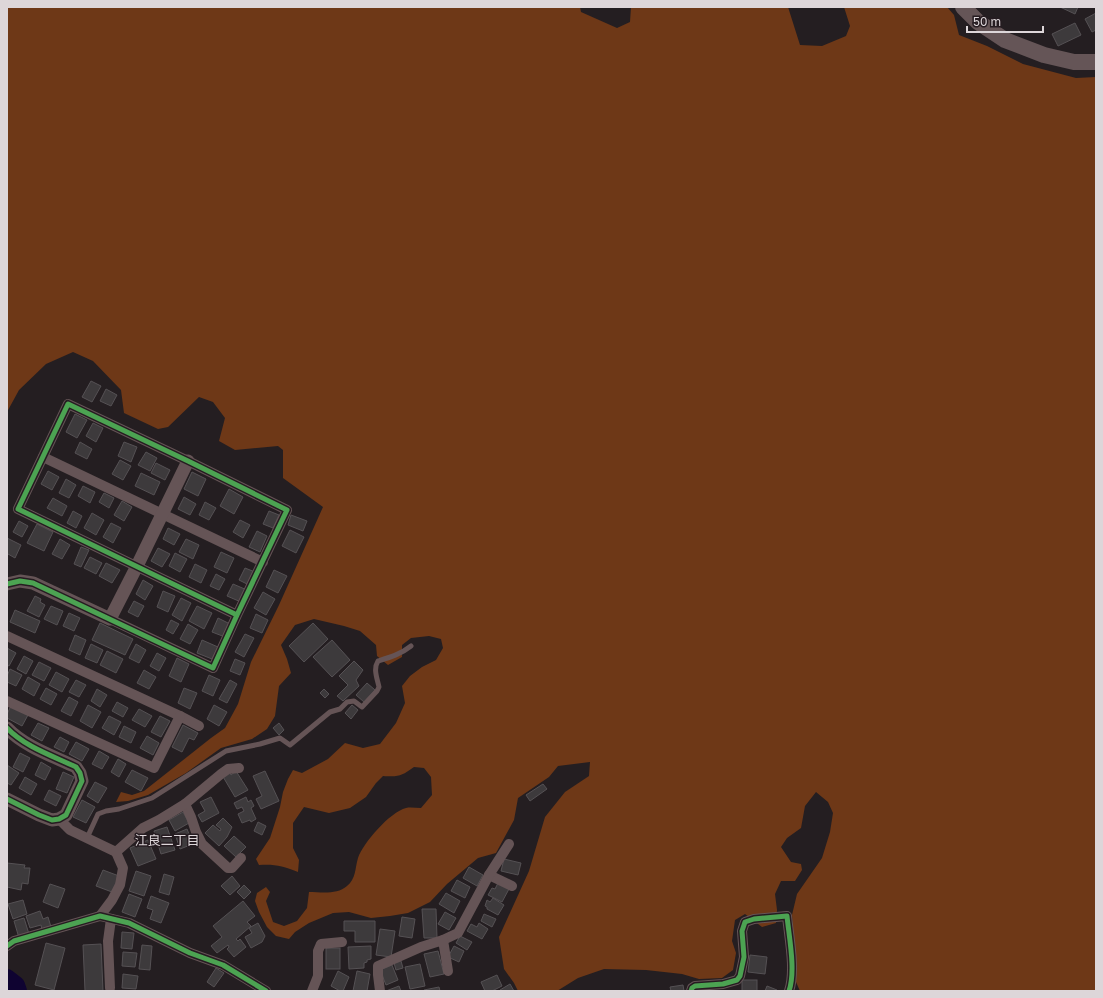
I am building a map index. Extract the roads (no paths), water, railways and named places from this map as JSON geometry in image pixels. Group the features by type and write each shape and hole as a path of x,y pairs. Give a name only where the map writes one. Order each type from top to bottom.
{"main road":[{"path":"963,7 978,22 1005,40 1044,56 1074,62 1096,62"}],"street":[{"path":"7,584 20,581 33,583 213,668 287,510 68,404 18,509 237,615"},
{"path":"43,457 263,562"},
{"path":"110,619 188,461"},
{"path":"7,636 199,726"},
{"path":"7,701 154,768 180,716"},
{"path":"7,728 26,743 76,767 80,772 82,781 66,815 59,820 52,820 7,799"},
{"path":"116,852 143,828 185,804 228,769 239,768"},
{"path":"185,804 202,844 228,868 232,868 241,858"},
{"path":"59,820 70,830 116,852 123,868 120,885 112,900 100,916"},
{"path":"380,991 378,966 458,933 489,875 509,844"},
{"path":"489,875 512,886"},
{"path":"7,946 14,941 100,916 130,923 190,953 223,965 266,991"},
{"path":"691,991 695,986 724,984 737,980 740,976 744,957 742,931 744,922 787,916 792,970 789,991"},
{"path":"110,988 108,941 111,919"},
{"path":"443,940 448,971"},
{"path":"312,991 318,976 318,951 321,944 342,942"}],"lane":[{"path":"87,838 98,814 152,798 226,751 280,738 290,745 330,712 340,709 347,702 354,701 362,707 379,687 375,669 378,661 396,656 411,646"}],"waterway":[{"path":"7,978 16,985 18,991"}],"district":[{"name":"江良二丁目","path":"167,840"}]}
